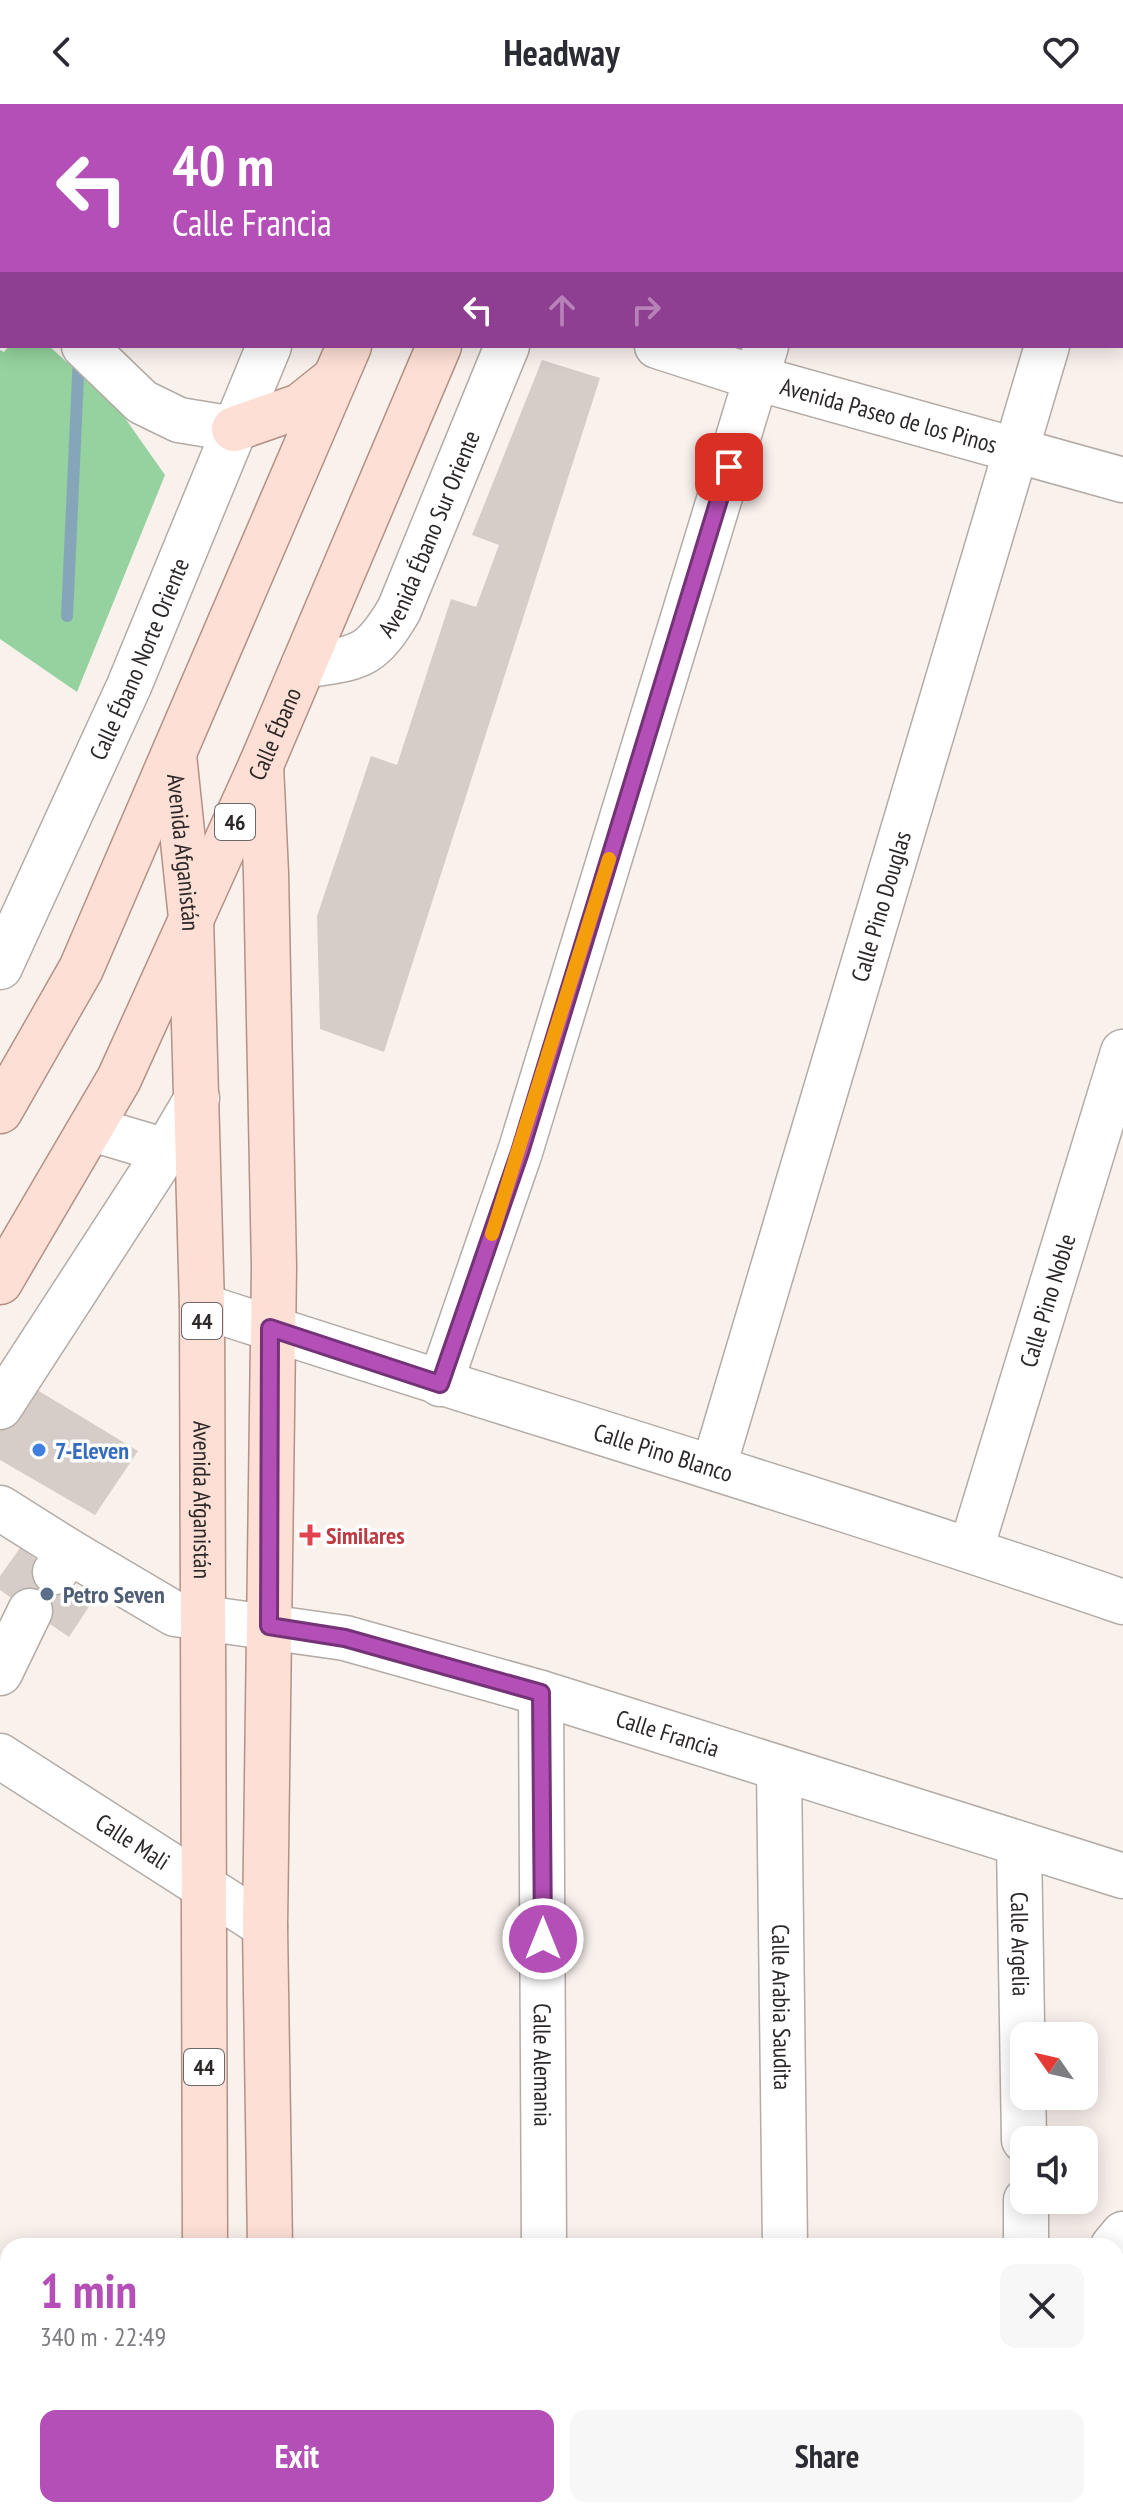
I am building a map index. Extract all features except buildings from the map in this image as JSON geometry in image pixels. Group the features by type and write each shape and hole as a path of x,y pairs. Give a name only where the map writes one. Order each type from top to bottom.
{"main road":[{"name":"Calle Ébano","path":"0,1282 119,1079 261,765 438,348"},
{"path":"234,429 300,406 342,362"},
{"path":"0,1111 81,969 342,362"},
{"name":"Avenida Afganistán","path":"174,755 191,918 202,1306 205,2238"},
{"path":"261,765 274,1267 270,1328 265,1926 270,2238"}],"street":[{"path":"86,348 142,402 179,420 234,429"},
{"name":"Calle Ébano Norte Oriente","path":"0,967 129,686 268,348"},
{"name":"Avenida Ébano Sur Oriente","path":"303,666 355,658 371,650 384,635 399,610 506,348"},
{"name":"Avenida Paseo de los Pinos","path":"670,348 761,362 1016,448 1123,480"},
{"name":"Calle Pino Douglas","path":"714,1466 1046,348"},
{"path":"440,1384 525,1137 761,362"},
{"name":"Calle Pino Noble","path":"971,1549 1123,1052"},
{"path":"0,1407 197,1098"},
{"path":"92,1129 166,1151"},
{"name":"Calle Pino Blanco","path":"202,1306 440,1384 714,1466 1123,1602"},
{"name":"Calle Francia","path":"0,1508 63,1562 175,1614 345,1638 541,1693 1123,1876"},
{"path":"0,1673 30,1611"},
{"name":"Calle Alemania","path":"541,1693 544,2238"},
{"name":"Calle Mali","path":"0,1756 265,1926"},
{"name":"Calle Arabia Saudita","path":"779,1769 785,2238"},
{"name":"Calle Argelia","path":"1019,1844 1024,2126"},
{"path":"1026,2214 1026,2238"}],"green space":[{"path":"7,348 51,348 120,411 165,475 77,692 0,639 0,350 4,352"}],"waterway":[{"path":"67,616 79,355"}],"slow traffic":[{"path":"492,1234 609,859"}],"place":[{"name":"7-Eleven","path":"39,1450"},
{"name":"Similares","path":"310,1535"},
{"name":"Petro Seven","path":"47,1594"}],"route":[{"path":"543,1939 541,1693 345,1638 269,1626 270,1328 440,1384 520,1152 729,467"}]}
